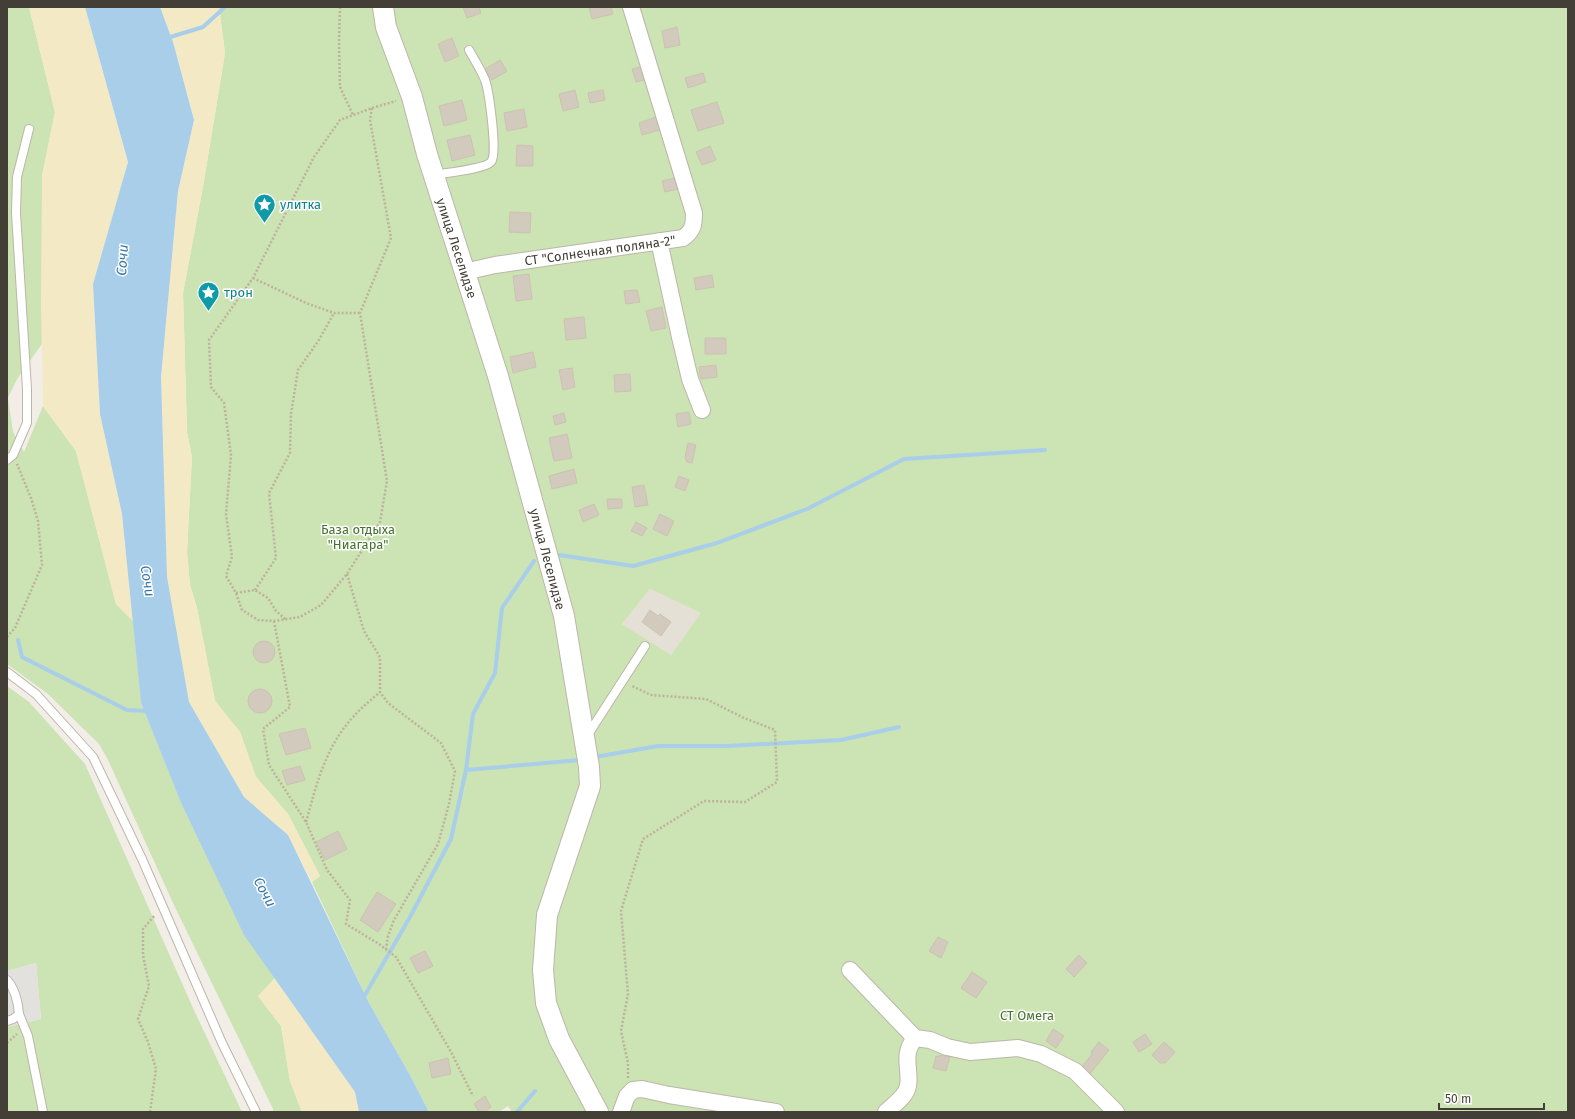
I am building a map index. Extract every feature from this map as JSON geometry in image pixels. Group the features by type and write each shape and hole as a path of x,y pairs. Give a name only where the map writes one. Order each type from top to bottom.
{"street":[{"name":"улица Леселидзе","path":"383,7 386,27 412,97 434,175 498,376 564,616 585,740 590,786 547,914 543,970 546,1003 559,1039 598,1112"},
{"name":"СТ \"Солнечная поляна-2\"","path":"464,272 495,265 683,238 691,232 694,225 694,213 631,7"},
{"path":"659,241 690,379 702,410"},
{"path":"850,970 915,1038 930,1040 947,1048 970,1052 1018,1048 1041,1054 1074,1071 1116,1112"},
{"path":"886,1112 903,1096 908,1086 907,1058 909,1046 915,1038"},
{"path":"621,1112 627,1096 633,1090 642,1089 669,1095 776,1112"}],"lane":[{"path":"434,175 482,167 491,162 493,157 494,137 485,81 469,50"},
{"path":"10,458 27,423 27,389 16,213 17,177 29,129"},
{"path":"585,740 645,646"},
{"path":"7,672 36,694 93,756 142,860 222,1043 256,1112"},
{"path":"7,980 12,985 18,1003 18,1014 28,1036 43,1112"},
{"path":"7,1021 13,1019 18,1014"}],"path":[{"path":"340,7 340,86 353,115"},
{"path":"372,108 370,120 391,238 360,313 387,481 380,522 347,574 321,605 300,617 274,621 258,620 242,610 236,593 226,576 232,557 226,514 231,455 224,403 212,387 209,340 253,278 314,157 340,120 372,108 412,97"},
{"path":"253,278 306,303 334,313 360,313"},
{"path":"255,590 276,558 269,493 290,453 291,414 298,370 319,340 334,313"},
{"path":"7,637 15,628 42,566 38,521 31,498 10,458"},
{"path":"347,574 364,632 380,657 380,692 388,703 440,743 455,771 449,804 438,844 394,920 388,936 386,950"},
{"path":"236,593 255,590 268,598 276,611 285,619"},
{"path":"274,621 290,707 263,729 269,765 306,822 326,870 350,900 346,924 396,957 451,1052 473,1096"},
{"path":"622,681 651,695 706,699 744,718 775,730 777,782 745,802 704,801 643,839 622,911 628,994 621,1031 628,1063 627,1096"},
{"path":"306,822 320,772 337,738 353,717 380,692"},
{"path":"150,1112 156,1069 148,1042 138,1019 149,986 143,955 143,929 163,907"}],"shaded area":[{"path":"650,589 702,613 671,655 622,624"},
{"path":"36,963 41,1019 7,1027 7,971"}],"green space":[{"path":"7,7 29,7 55,112 42,176 42,344 17,379 8,398 13,432 24,452 43,406 76,451 116,604 133,621 141,703 181,803 244,934 275,978 258,996 281,1026 290,1081 302,1112 273,1112 273,1109 173,903 108,760 99,744 48,694 7,664"},
{"path":"219,7 1568,7 1568,1112 512,1112 508,1106 499,1112 429,1112 369,1003 312,882 320,876 288,814 256,777 240,732 215,701 197,608 190,585 187,552 192,457 187,432 183,293 204,181 225,53","holes":["650,589 701,613 671,655 622,624"]},
{"path":"7,686 29,702 85,764 193,1008 242,1112 7,1112 7,1027 41,1019 36,963 7,971"}],"sand":[{"path":"29,7 85,7 128,163 93,284 100,414 122,514 133,621 116,604 76,451 43,406 41,306 42,176 55,112"},
{"path":"160,7 219,7 225,53 204,181 183,293 187,432 192,457 187,552 190,585 197,608 215,701 240,732 256,777 288,814 320,876 312,882 288,835 244,797 189,702 167,577 161,377 178,191 194,120 173,42"},
{"path":"275,978 355,1092 359,1112 302,1112 290,1081 281,1026 258,996"}],"water":[{"name":"Сочи","path":"85,7 160,7 173,42 194,120 178,191 161,377 167,577 189,702 244,797 288,835 369,1003 429,1112 359,1112 355,1092 244,935 181,803 141,703 122,514 100,414 93,284 128,162"}],"building":[{"path":"463,7 479,7 481,13 467,18"},
{"path":"589,7 611,7 613,14 592,19"},
{"path":"677,27 680,45 665,48 662,31"},
{"path":"452,38 459,56 445,62 438,44"},
{"path":"500,60 507,71 492,80 485,69"},
{"path":"645,66 649,79 636,82 632,69"},
{"path":"703,73 706,82 688,88 685,78"},
{"path":"575,90 579,107 563,111 559,94"},
{"path":"603,90 605,100 590,103 588,93"},
{"path":"462,100 467,120 444,126 439,106"},
{"path":"717,102 724,123 698,131 691,110"},
{"path":"524,109 527,127 507,131 504,113"},
{"path":"656,117 660,130 642,135 639,123"},
{"path":"470,135 475,155 452,161 447,140"},
{"path":"517,145 533,146 533,166 516,166"},
{"path":"710,146 716,160 702,165 696,152"},
{"path":"675,178 678,189 665,192 662,181"},
{"path":"510,212 531,213 530,233 509,232"},
{"path":"529,274 532,299 516,301 513,276"},
{"path":"712,275 714,287 696,290 694,278"},
{"path":"637,290 640,302 626,304 624,291"},
{"path":"662,307 666,328 651,331 646,311"},
{"path":"584,317 586,338 566,340 564,319"},
{"path":"705,338 726,338 726,354 705,354"},
{"path":"533,352 536,367 513,373 510,357"},
{"path":"716,365 717,377 701,379 699,367"},
{"path":"572,368 575,387 563,390 559,370"},
{"path":"630,374 631,391 615,392 614,375"},
{"path":"689,412 691,424 678,427 676,414"},
{"path":"564,413 566,422 555,425 553,416"},
{"path":"567,434 572,458 554,461 549,438"},
{"path":"688,443 696,445 692,463 687,462 685,457"},
{"path":"574,469 577,483 552,489 549,476"},
{"path":"679,476 689,480 685,491 675,487"},
{"path":"644,485 648,505 635,507 632,487"},
{"path":"607,499 622,499 622,508 608,509"},
{"path":"594,504 599,515 583,522 579,510"},
{"path":"660,514 674,521 667,536 653,529"},
{"path":"636,522 647,528 642,536 631,531"},
{"path":"650,610 658,616 660,614 671,622 661,636 642,622"},
{"path":"264,641 272,644 275,652 272,660 264,663 256,660 253,652 256,644"},
{"path":"260,689 268,693 272,701 268,709 260,713 252,709 248,701 252,693"},
{"path":"305,728 311,748 286,755 279,734"},
{"path":"300,766 305,780 287,785 282,771"},
{"path":"338,831 347,849 325,860 316,842"},
{"path":"377,892 396,904 378,932 360,920"},
{"path":"938,937 948,942 941,958 929,951"},
{"path":"425,951 433,966 418,973 410,958"},
{"path":"1079,955 1087,963 1074,977 1066,969"},
{"path":"972,972 987,982 976,998 961,988"},
{"path":"1053,1029 1064,1036 1056,1048 1046,1041"},
{"path":"1145,1034 1152,1044 1139,1052 1133,1042"},
{"path":"1099,1042 1109,1050 1089,1075 1081,1068"},
{"path":"1164,1042 1175,1052 1165,1063 1160,1063 1152,1055"},
{"path":"939,1055 950,1057 946,1071 933,1068 936,1056 939,1057"},
{"path":"448,1058 451,1074 432,1078 429,1063"},
{"path":"485,1096 491,1107 484,1112 479,1112 474,1104"}],"waterway":[{"path":"167,38 203,27 225,7"},
{"path":"559,555 633,566 717,543 807,509 904,459 1045,450"},
{"path":"365,995 410,917 451,839 466,770 473,714 495,673 502,608 534,561"},
{"path":"18,640 22,657 127,710 149,711"},
{"path":"595,757 658,746 728,746 841,740 899,727"},
{"path":"466,770 580,760"},
{"path":"517,1112 535,1091"}],"place":[{"name":"улитка","path":"264,224"},
{"name":"трон","path":"208,312"}],"park label":[{"name":"База отдыха \"Ниагара\"","path":"358,536"},
{"name":"СТ Омега","path":"1027,1015"}]}
